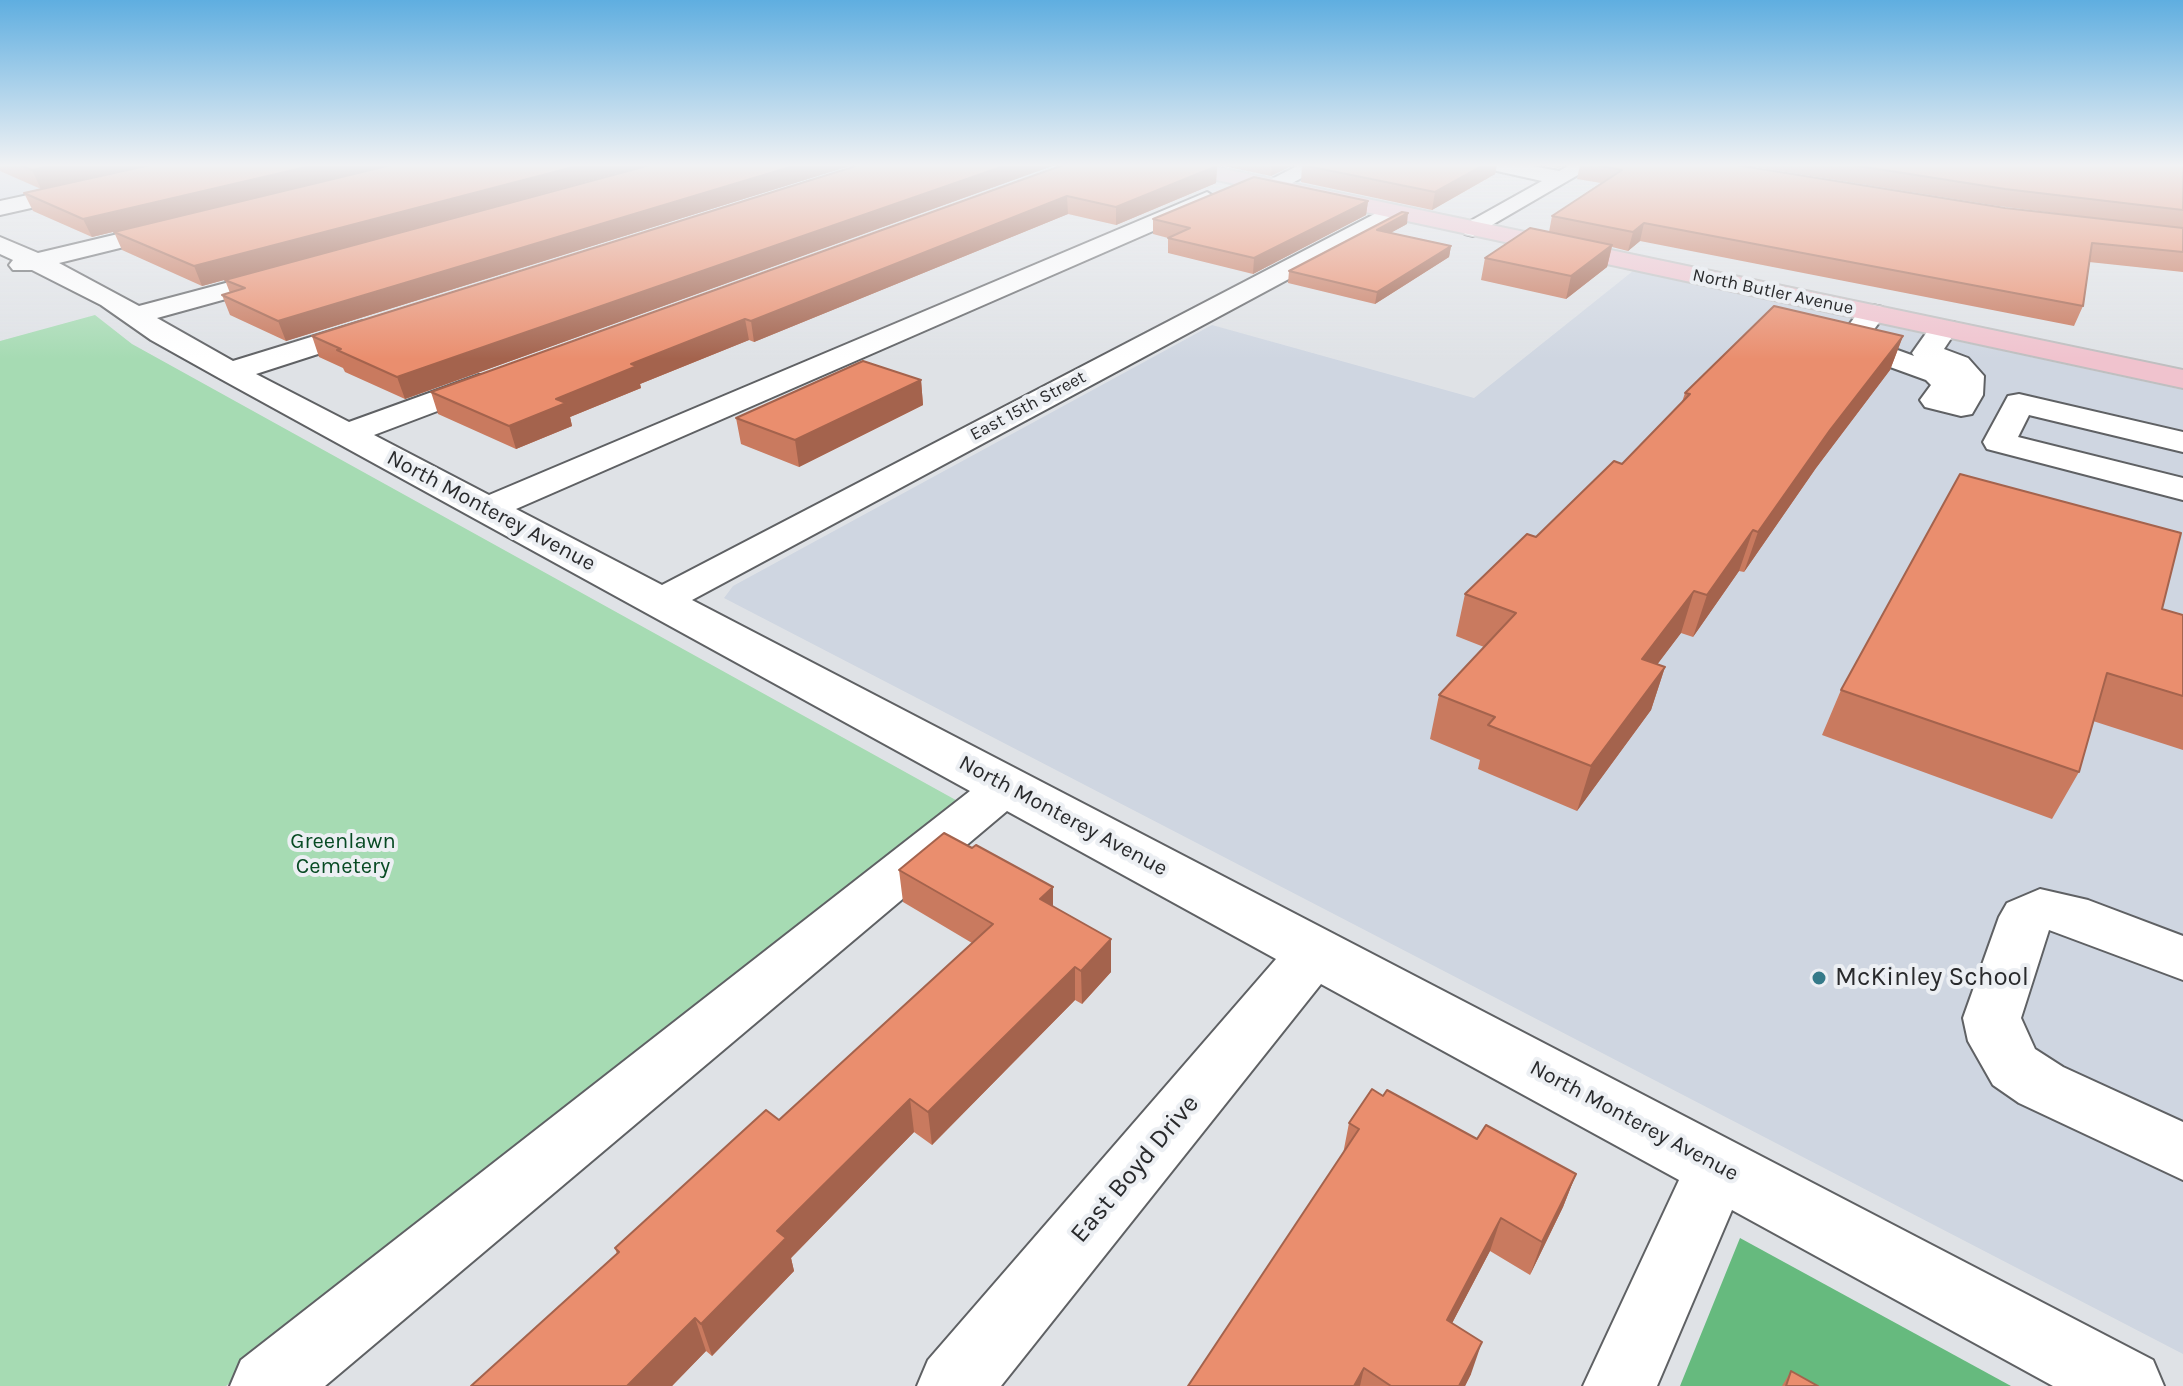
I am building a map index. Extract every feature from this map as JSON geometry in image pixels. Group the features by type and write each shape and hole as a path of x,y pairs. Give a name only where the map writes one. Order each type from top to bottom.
{"main road":[{"name":"North Butler Avenue","path":"1476,230 2183,379"}],"street":[{"path":"12,258 157,230"},
{"path":"485,509 1149,230"},
{"name":"East 15th Street","path":"661,601 1363,230"},
{"name":"North Monterey Avenue","path":"12,258 110,299 230,372 2127,1386"},
{"path":"135,316 304,270"},
{"path":"1872,313 1852,340 1872,352 1937,374 1948,384 1936,400 1961,407 1968,397 1969,375 1963,366 1927,353 1944,328"},
{"path":"230,372 397,319"},
{"path":"346,434 512,374"},
{"path":"2183,442 2019,403 1999,442 2183,489"},
{"path":"267,1386 1007,786"},
{"path":"2183,959 2069,914 2040,909 2026,917 1992,1018 1998,1041 2014,1067 2041,1085 2183,1152"},
{"name":"East Boyd Drive","path":"954,1386 1316,951"},
{"path":"1620,1386 1718,1166"}],"shaded area":[{"name":"McKinley School","path":"1633,271 2183,390 2183,1354 724,598 733,586 1212,325 1474,398"}],"green space":[{"name":"Greenlawn Cemetery","path":"95,315 132,344 963,804 226,1386 0,1386 0,341"},
{"path":"1740,1238 2011,1386 1680,1386"}],"building":[{"path":"124,230 333,230 194,266 114,232"},
{"path":"411,230 582,230 278,321 222,295 245,288 225,280"},
{"path":"652,230 821,230 397,377 312,336"},
{"path":"883,230 982,230 751,321 745,319 631,364 637,366 556,399 566,403 509,426 431,392"},
{"path":"1186,230 1311,230 1254,258 1168,238"},
{"path":"1368,230 1451,246 1377,292 1289,271"},
{"path":"1527,230 1612,245 1571,276 1485,258"},
{"path":"1679,230 2183,230 2183,252 2092,243 2083,306"},
{"path":"1774,306 1903,336 1830,430 1758,532 1753,530 1707,595 1694,591 1642,659 1665,667 1591,766 1488,725 1495,717 1439,695 1516,613 1465,594 1527,534 1536,537 1614,461 1622,464 1690,394 1685,393"},
{"path":"863,361 921,380 795,440 736,418"},
{"path":"1960,474 2181,533 2162,609 2183,615 2183,696 2107,673 2079,772 1841,690"},
{"path":"944,833 972,848 976,845 1053,887 1040,899 1111,939 1081,971 1075,967 928,1112 910,1099 777,1231 786,1238 701,1324 695,1318 627,1386 471,1386 619,1252 615,1248 766,1110 779,1120 993,924 899,870"},
{"path":"1372,1089 1383,1096 1387,1090 1477,1139 1486,1125 1576,1174 1542,1242 1501,1218 1447,1320 1482,1342 1459,1386 1391,1386 1364,1368 1354,1386 1188,1386 1359,1129 1349,1123"},
{"path":"1791,1371 1818,1386 1786,1386"}],"place":[{"name":"McKinley School","path":"1819,978"}]}
